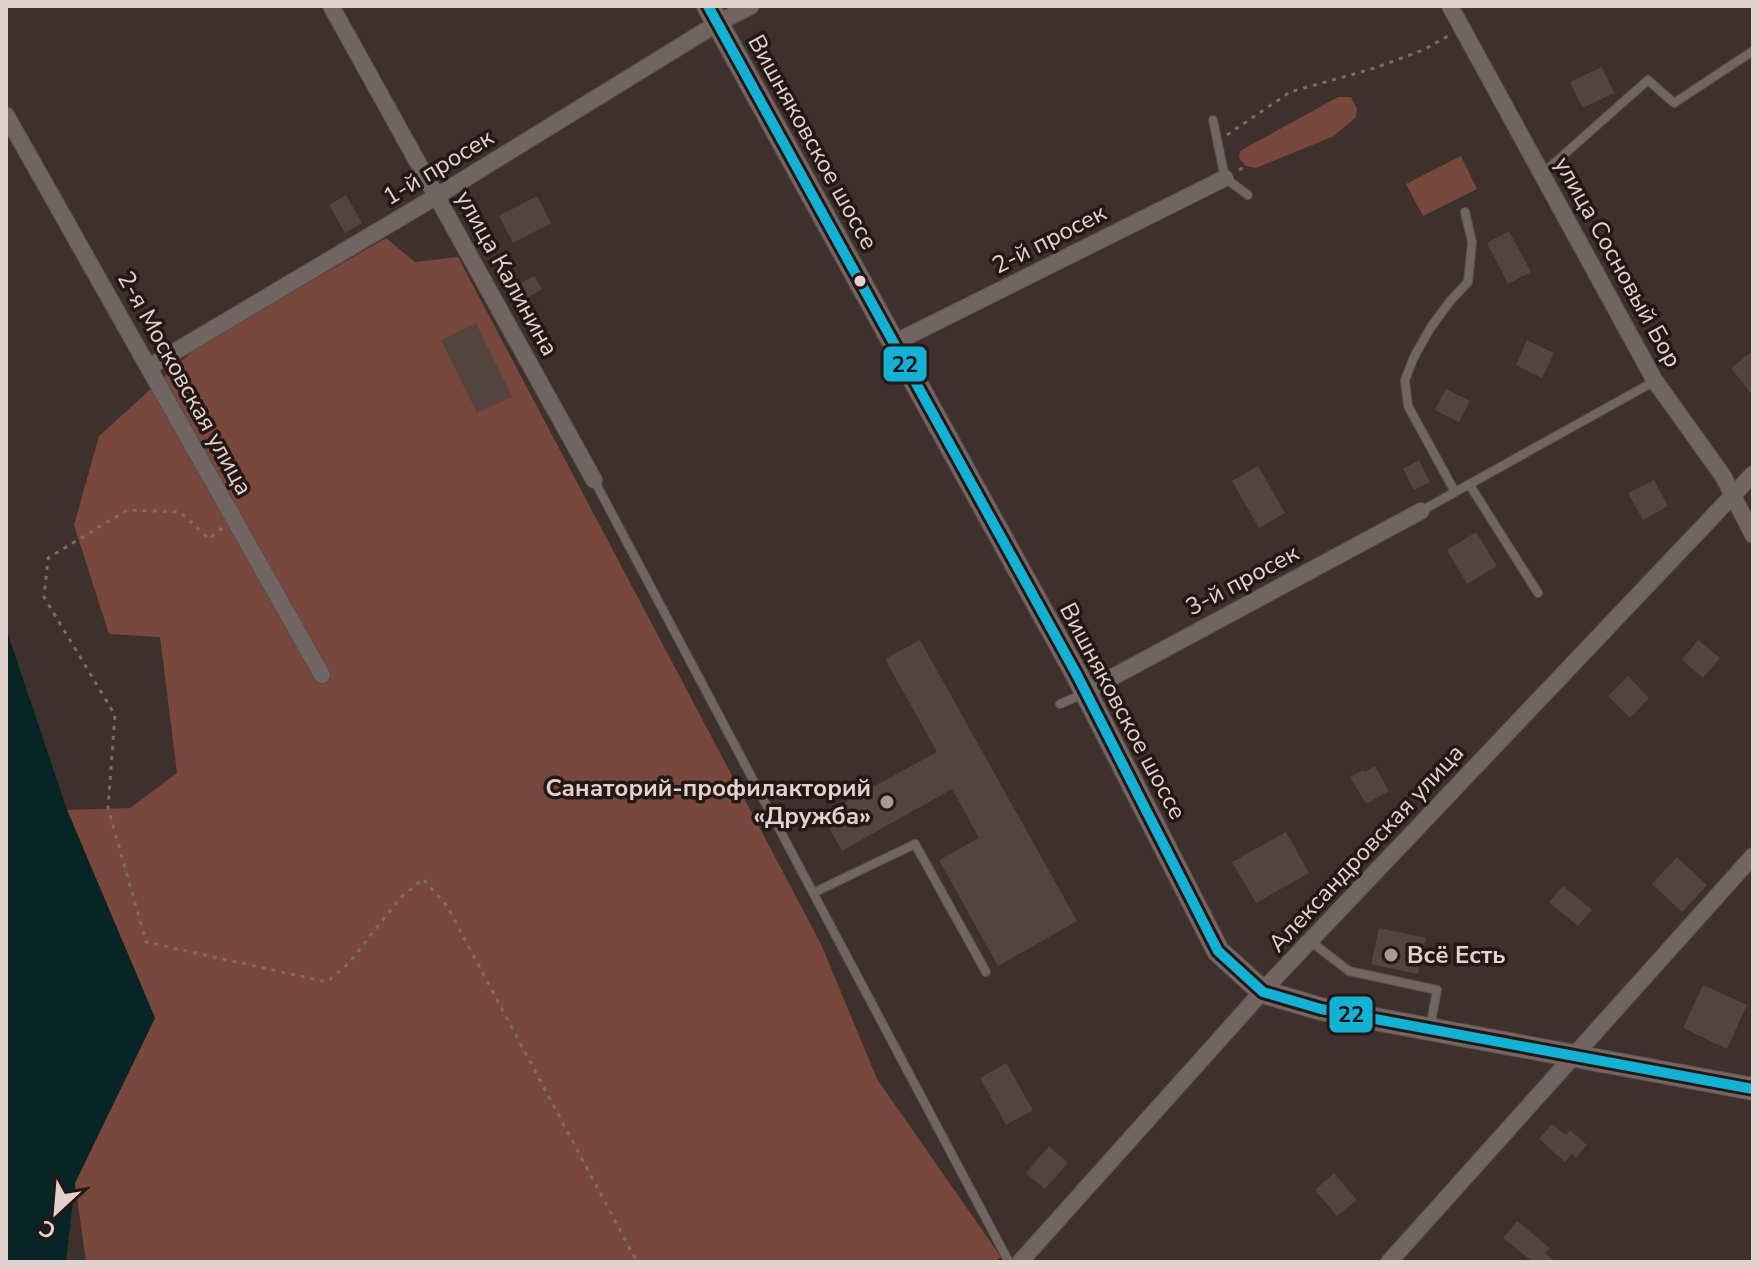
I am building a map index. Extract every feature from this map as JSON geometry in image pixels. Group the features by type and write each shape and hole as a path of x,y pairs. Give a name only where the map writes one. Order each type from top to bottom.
{"street":[{"name":"улица Калинина","path":"331,6 594,480"},
{"name":"1-й просек","path":"144,370 437,196 713,14 751,6"},
{"name":"улица Сосновый Бор","path":"1450,6 1655,381 1723,476 1753,535"},
{"name":"Вишняковское шоссе","path":"713,14 1085,692 1218,951 1263,992 1321,1009 1753,1089"},
{"name":"2-я Московская улица","path":"6,115 144,370 234,518 322,675"},
{"name":"2-й просек","path":"894,343 1225,178"},
{"name":"Александровская улица","path":"1020,1262 1310,941 1753,474"},
{"name":"3-й просек","path":"1085,692 1421,511"},
{"path":"1389,1262 1753,856"}],"lane":[{"path":"1542,175 1648,80 1674,103 1753,51"},
{"path":"1213,120 1225,178 1248,195"},
{"path":"1455,492 1408,406 1405,380 1431,327 1468,282 1472,242 1465,212"},
{"path":"1421,511 1655,381"},
{"path":"594,480 1009,1262"},
{"path":"1469,484 1538,593"},
{"path":"1060,704 1085,692"},
{"path":"813,893 915,844 986,972"},
{"path":"1310,941 1349,971 1437,990 1429,1029"}],"path":[{"path":"1217,141 1290,92 1375,68 1423,50 1462,28"},
{"path":"234,518 209,539 180,512 127,510 48,558 44,597 115,715 108,808 146,942 327,982 349,963 400,898 423,879 447,906 637,1262"}],"shaded area":[{"path":"1338,97 1351,97 1357,109 1356,117 1334,136 1256,168 1246,166 1239,158 1240,151"},
{"path":"1461,156 1477,189 1423,216 1406,184"},
{"path":"386,238 415,262 458,257 821,944 877,1079 1001,1257 994,1262 86,1262 75,1183 155,1018 67,810 130,808 177,773 160,637 109,634 74,525 99,436 197,347"}],"water":[{"path":"6,628 67,810 155,1018 75,1183 66,1262 6,1262"}],"building":[{"path":"1602,67 1614,93 1583,108 1570,82"},
{"path":"346,195 362,223 345,233 329,205"},
{"path":"537,196 551,223 513,243 499,216"},
{"path":"1509,231 1531,272 1508,284 1487,243"},
{"path":"534,276 542,289 522,301 514,288"},
{"path":"476,323 512,397 477,413 441,340"},
{"path":"1527,340 1554,353 1542,378 1516,365"},
{"path":"1753,351 1753,396 1731,368"},
{"path":"1446,389 1470,401 1459,422 1435,410"},
{"path":"1419,460 1430,482 1414,490 1403,469"},
{"path":"1258,466 1285,513 1259,528 1232,481"},
{"path":"1654,480 1668,506 1643,520 1628,493"},
{"path":"1476,532 1497,566 1467,584 1447,550"},
{"name":"Санаторий-профилакторий «Дружба»","path":"920,640 1077,921 998,966 939,860 979,838 952,789 842,851 822,815 937,752 885,659"},
{"path":"1698,640 1720,658 1703,678 1682,660"},
{"path":"1628,676 1649,698 1630,718 1608,696"},
{"path":"1375,766 1389,791 1366,804 1350,777"},
{"path":"1286,832 1309,873 1256,903 1232,862"},
{"path":"1677,857 1707,885 1682,912 1652,884"},
{"path":"1563,886 1592,910 1578,926 1549,902"},
{"path":"1379,928 1426,938 1418,974 1371,964"},
{"path":"1703,985 1747,1005 1727,1049 1683,1028"},
{"path":"1006,1063 1033,1110 1006,1125 980,1078"},
{"path":"1552,1124 1566,1135 1570,1130 1587,1145 1576,1158 1572,1154 1565,1162 1539,1139"},
{"path":"1049,1146 1068,1163 1045,1189 1026,1173"},
{"path":"1334,1173 1357,1200 1337,1216 1315,1190"},
{"path":"1517,1221 1550,1248 1545,1253 1556,1262 1533,1262 1503,1238"}],"transit line":[{"name":"22","path":"708,6 1077,675 1218,951 1263,992 1321,1009 1753,1089"}],"place":[{"name":"Санаторий-профилакторий «Дружба»","path":"887,802"},
{"name":"Всё Есть","path":"1391,955"}]}
